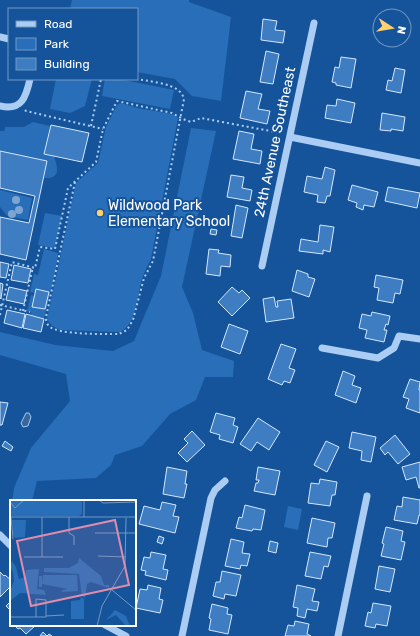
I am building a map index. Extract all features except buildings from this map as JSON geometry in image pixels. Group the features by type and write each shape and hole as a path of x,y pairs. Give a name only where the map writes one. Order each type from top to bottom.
{"street":[{"name":"24th Avenue Southeast","path":"262,266 314,23"},
{"path":"0,106 8,108 21,102 27,94 30,80"},
{"path":"290,137 420,163"},
{"path":"322,348 378,358 394,348 399,336 420,339"},
{"path":"182,636 211,498 215,490 225,481"},
{"path":"338,636 367,496"},
{"path":"0,535 10,545"},
{"path":"108,626 126,636"}],"path":[{"path":"75,182 46,322 49,326 60,331 119,334 127,330 133,320 144,278 153,260 184,99 178,89 171,86 138,79"},
{"path":"91,126 101,80"},
{"path":"23,311 33,267 35,268 40,247 55,249 68,188 96,162 103,129 117,101 172,113 191,122 201,118 281,133"},
{"path":"18,104 26,111 103,129"},
{"path":"0,316 1,305 12,262 33,267"},
{"path":"1,305 30,312"}],"green space":[{"path":"72,0 189,0 189,2 231,17 221,101 192,96 175,79 138,72 138,8 70,8"},
{"path":"56,80 92,80 85,106 70,113 50,109"},
{"path":"105,80 124,80 174,90 170,109 102,96"},
{"path":"121,103 137,108 172,114 178,118 151,259 142,279 136,308 130,323 126,328 120,332 60,330 52,326 47,319 76,183 98,163 106,127 117,105"},
{"path":"33,122 50,126 44,153 54,156 57,165 57,172 53,177 44,178 47,161 0,151 0,131 4,131 5,127 24,127"},
{"path":"191,128 216,131 182,287 193,313 202,350 234,361 233,377 205,377 196,400 170,414 142,446 115,455 111,465 96,478 37,481 32,500 12,500 14,488 31,448 70,401 66,374 0,355 0,332 55,345 113,351 134,341 161,276"},
{"path":"0,190 32,198 28,220 7,216 0,207"},
{"path":"45,213 62,216 55,248 38,245"},
{"path":"44,249 58,253 56,269 44,319 31,315 31,312 27,311 31,295 35,296 32,307 45,309 49,292 36,289 35,293 30,292 34,274 38,275"},
{"path":"288,506 302,509 298,530 284,527"}],"shaded area":[{"path":"26,413 29,413 31,417 28,426 23,427 21,423"}],"place":[{"name":"Wildwood Park Elementary School","path":"100,213"}]}
